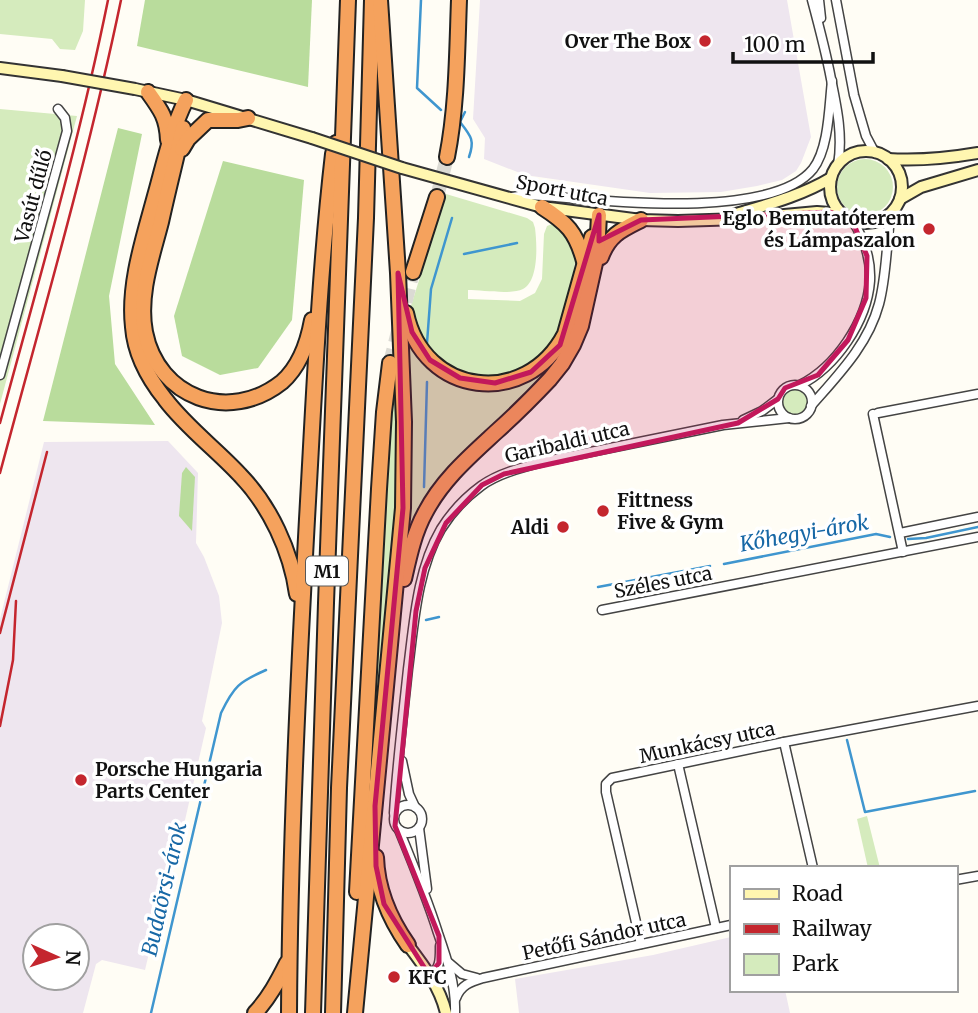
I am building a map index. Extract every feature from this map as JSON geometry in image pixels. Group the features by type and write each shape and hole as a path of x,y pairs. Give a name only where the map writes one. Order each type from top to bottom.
{"highway":[{"name":"M1","path":"313,1013 348,0"},
{"name":"M1","path":"333,1013 340,762 366,218 372,0"},
{"path":"380,0 408,318 416,342 436,365 477,383 495,383 531,372 547,360 560,345 569,324 599,215"},
{"path":"447,158 456,86 459,0"},
{"path":"142,90 163,112 168,149"},
{"path":"186,100 175,163 148,274 143,310 146,334 154,358 165,376 193,396 218,402 253,398 282,382 298,362 305,345 320,278"},
{"path":"186,100 177,118 139,256 132,308 136,345 145,369 164,399 243,477 270,517 293,571 300,648"},
{"path":"175,163 188,139 208,120 248,118"},
{"path":"289,1013 300,648 320,278 333,154 343,130"},
{"path":"354,1013 403,508 406,272 437,197"},
{"path":"542,207 562,219 568,227 580,244 584,263"},
{"path":"393,621 411,547 430,503 448,478 551,379 573,345 581,326 593,277 599,215"},
{"path":"593,277 608,241 641,220"},
{"path":"354,1013 354,954 364,744 384,412 390,363"},
{"path":"375,806 376,866 384,904 408,945"},
{"path":"256,1013 266,1002 289,958"}],"main road":[{"name":"Sport utca","path":"0,68 62,76 186,100 402,168 542,207 641,220 755,218 817,212 847,217"},
{"path":"888,159 900,174 902,187 900,198 891,213 871,223 847,217 831,195 831,178 842,160 855,153 868,151 888,159 902,160 951,158 978,153"},
{"path":"900,198 921,187 978,170"},
{"name":"Sport utca","path":"719,219 773,203 831,178"},
{"path":"408,945 439,992 446,1013"}],"street":[{"path":"812,0 824,42 838,113 841,141 838,165"},
{"path":"819,0 824,42"},
{"path":"836,0 854,95 866,135 875,153"},
{"path":"509,198 535,195 660,204 735,201 775,191 805,177 819,159 824,142 832,81"},
{"name":"Vasút dűlő","path":"0,375 67,131 65,118 58,109"},
{"path":"811,407 812,397 800,385 793,384 785,388 778,399 780,410 789,418 802,418 849,363 865,339 880,302 891,213"},
{"path":"800,385 818,376 840,351 855,327 866,298 870,281 867,256 860,234 847,217"},
{"path":"903,552 876,413 978,394"},
{"name":"Garibaldi utca","path":"738,423 778,399"},
{"name":"Garibaldi utca","path":"394,813 410,654 425,568 440,531 470,496 488,482 551,460 738,423 789,418"},
{"path":"900,533 978,517"},
{"name":"Széles utca","path":"602,610 978,537"},
{"name":"Munkácsy utca","path":"640,944 606,792 607,784 612,778 784,742 978,706"},
{"path":"784,742 813,866"},
{"name":"Garibaldi utca","path":"400,751 409,794 415,807"},
{"path":"678,764 716,928"},
{"path":"432,912 399,830 394,824 394,813 403,806 415,807 422,818 419,828 424,877 449,963 456,998 455,1013"},
{"path":"399,830 409,833 419,828"},
{"path":"957,880 978,876"},
{"name":"Petőfi Sándor utca","path":"456,998 464,985 483,978 730,925"},
{"path":"429,975 437,969 439,963 439,936"},
{"path":"449,963 462,974 483,978"}],"highlighted area":[{"path":"830,212 852,220 867,256 866,298 848,340 818,375 785,388 778,399 738,423 504,474 482,485 446,523 425,568 416,611 395,826 439,936 439,963 429,975 384,904 376,866 375,806 403,508 398,273 412,332 430,360 460,378 495,383 531,372 560,345 599,215 599,241 641,220"}],"shaded area":[{"path":"480,0 787,0 811,137 801,163 796,171 782,180 757,186 721,192 650,193 525,175 484,159 485,138 473,119"},
{"path":"168,441 198,473 196,543 219,596 222,623 202,721 206,728 175,864 169,868 145,970 102,960 96,964 91,983 91,922 21,922 21,992 89,992 83,1013 0,1013 0,619 44,442"},
{"path":"730,937 730,992 785,992 790,1013 519,1013 515,979 653,955"}],"green space":[{"path":"0,0 85,0 83,31 75,50 60,49 52,39 0,34"},
{"path":"145,0 312,0 308,87 137,46"},
{"path":"0,109 77,116 0,404"},
{"path":"118,128 142,134 109,296 115,364 155,425 43,421"},
{"path":"865,159 880,164 888,172 893,187 888,202 880,210 865,215 850,210 842,202 837,187 842,172 850,164"},
{"path":"223,161 304,180 292,320 258,368 220,375 182,356 174,316"},
{"path":"446,194 527,218 533,222 535,228 536,262 528,285 511,292 468,290 468,299 520,301 535,293 542,279 544,234 547,226 557,226 575,246 576,258 565,312 551,343 531,363 517,371 486,377 472,375 447,367 425,347 410,309"},
{"path":"577,319 553,370 411,521 409,344 436,373 460,385 486,386 523,382"},
{"path":"396,380 401,472 367,827 374,675 390,431"},
{"path":"795,389 804,393 808,402 804,411 795,415 786,411 782,402 786,393"},
{"path":"186,467 195,477 192,531 179,516 182,473"},
{"path":"867,816 880,866 868,866 857,819"}],"waterway":[{"name":"Budaörsi-árok","path":"421,0 417,88 441,110"},
{"name":"Budaörsi-árok","path":"465,112 460,122 471,138 469,157"},
{"name":"Budaörsi-árok","path":"427,343 431,289 452,218"},
{"path":"464,254 517,243"},
{"name":"Budaörsi-árok","path":"424,487 427,382"},
{"name":"Kőhegyi-árok","path":"908,539 978,527"},
{"name":"Kőhegyi-árok","path":"724,564 876,534 890,537"},
{"name":"Kőhegyi-árok","path":"598,587 710,566"},
{"name":"Kőhegyi-árok","path":"426,620 439,617"},
{"name":"Budaörsi-árok","path":"151,1013 221,713 238,686 266,670"},
{"path":"847,740 865,812 975,791"}],"tunnel":[{"path":"437,197 447,157"},
{"path":"390,363 413,272"}],"railway":[{"path":"0,423 71,160 108,0"},
{"path":"0,473 79,178 121,0"},
{"path":"0,633 47,452"},
{"path":"0,726 13,660 16,601"}],"place":[{"name":"Over The Box","path":"705,41"},
{"name":"Eglo Bemutatóterem és Lámpaszalon","path":"929,229"},
{"name":"Fittness Five & Gym","path":"603,511"},
{"name":"Aldi","path":"563,527"},
{"name":"Porsche Hungaria Parts Center","path":"81,780"},
{"name":"KFC","path":"394,977"}]}
